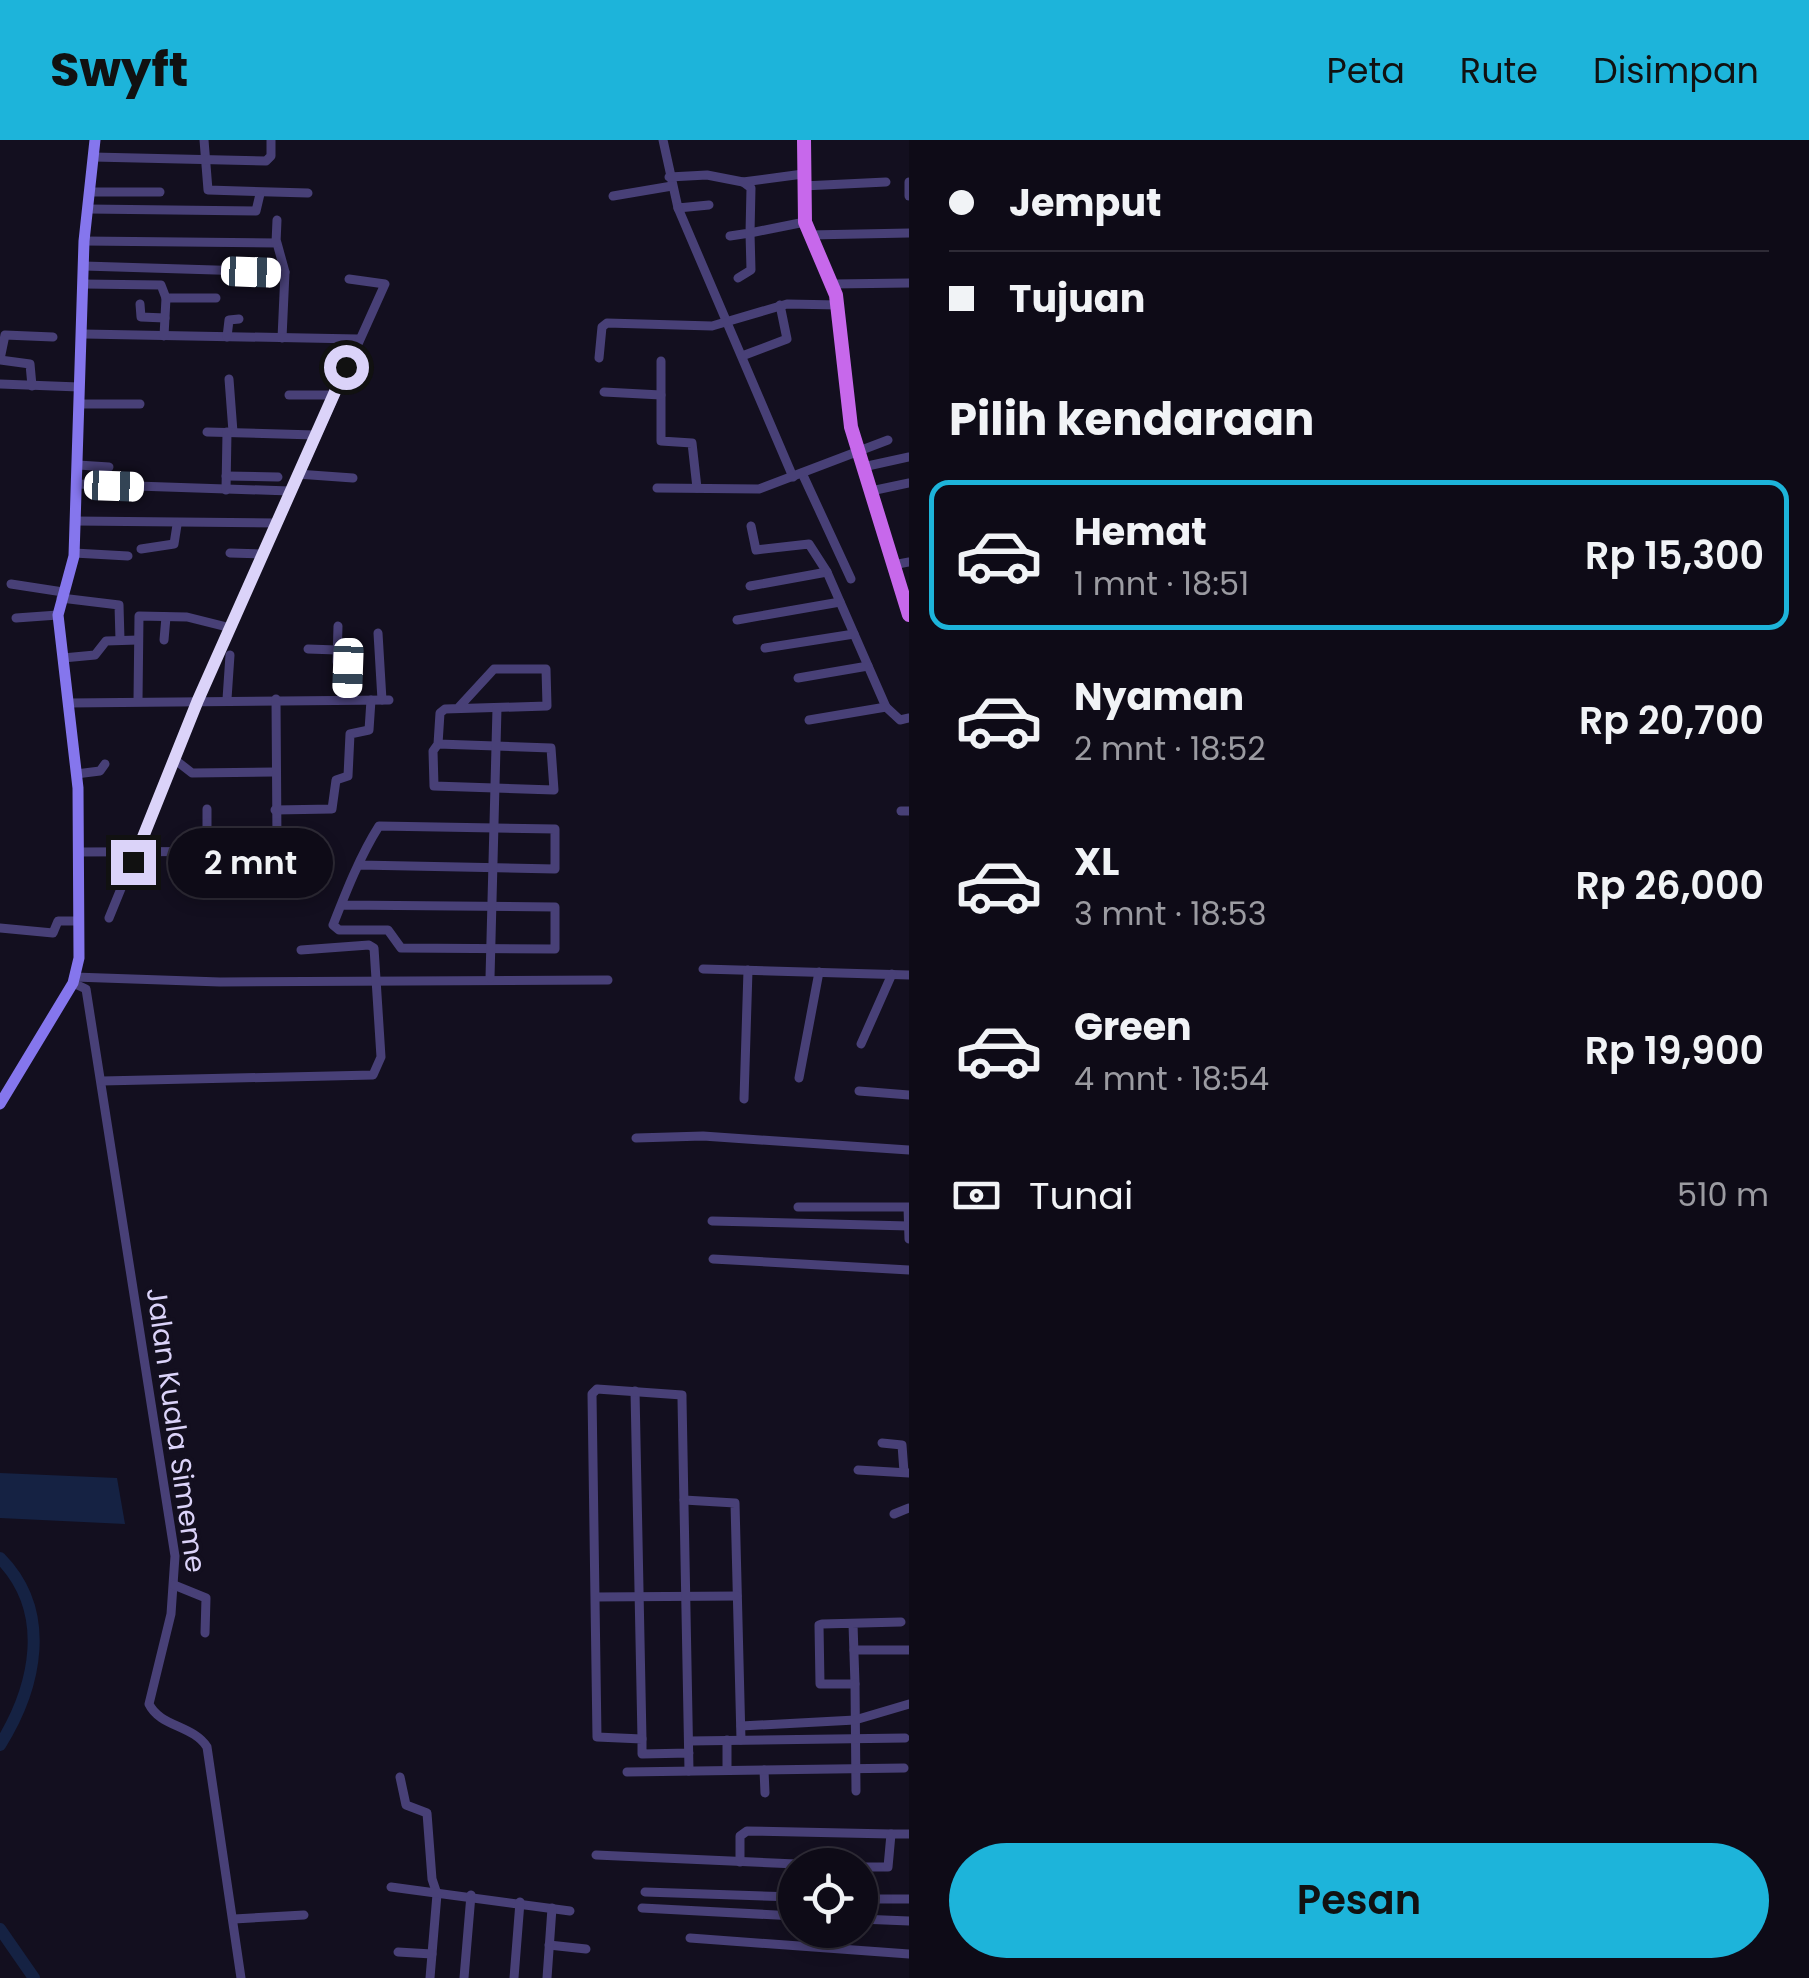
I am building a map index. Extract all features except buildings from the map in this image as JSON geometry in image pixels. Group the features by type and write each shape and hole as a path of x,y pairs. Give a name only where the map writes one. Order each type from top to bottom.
{"main road":[{"path":"0,1104 74,980 79,920 76,774 58,615 74,553 84,241 96,140"},
{"path":"804,140 807,229 839,305 844,387 861,459 909,615"}],"street":[{"path":"204,140 208,190 308,193"},
{"path":"94,158 268,161 271,140"},
{"path":"663,140 678,208 727,322 797,475 852,578"},
{"path":"613,196 707,175 743,182 886,182"},
{"path":"738,278 751,270 751,188 743,182"},
{"path":"909,182 909,196"},
{"path":"89,192 160,192"},
{"path":"88,210 256,211 260,194"},
{"path":"678,208 709,204"},
{"path":"277,220 276,243 284,272 282,338"},
{"path":"730,236 807,229 909,232"},
{"path":"84,241 276,243"},
{"path":"84,266 284,272"},
{"path":"108,918 198,700 385,284 349,278"},
{"path":"832,284 909,282"},
{"path":"83,284 161,285 166,298 164,336"},
{"path":"166,298 216,298"},
{"path":"140,304 141,317 165,318"},
{"path":"742,356 786,339 780,305"},
{"path":"599,358 602,327 607,323 712,326 780,305 839,305"},
{"path":"227,337 228,322 238,319"},
{"path":"84,334 358,339"},
{"path":"32,386 30,364 0,359 4,335 53,337"},
{"path":"660,361 661,441 706,443"},
{"path":"226,490 229,379"},
{"path":"0,384 79,387"},
{"path":"604,392 661,395"},
{"path":"289,395 333,394"},
{"path":"78,404 140,404"},
{"path":"207,432 314,435"},
{"path":"861,459 888,440"},
{"path":"692,443 696,488"},
{"path":"657,488 758,490 797,475 861,459 909,457"},
{"path":"78,464 109,467"},
{"path":"297,474 353,478"},
{"path":"226,476 278,477"},
{"path":"872,490 909,483"},
{"path":"76,484 290,491"},
{"path":"75,520 177,525 276,523"},
{"path":"140,549 174,544 177,525"},
{"path":"751,526 756,550 810,544 827,572 886,707 900,720 909,718"},
{"path":"74,553 128,556"},
{"path":"230,553 262,554"},
{"path":"893,565 909,562"},
{"path":"750,586 827,572"},
{"path":"12,584 119,605 120,640"},
{"path":"737,620 840,602"},
{"path":"16,618 58,615"},
{"path":"138,700 140,616 187,617 230,628"},
{"path":"164,640 166,617"},
{"path":"338,626 338,664 348,668 346,699"},
{"path":"275,810 332,809 336,780 348,776 350,734 369,730 381,700 378,633"},
{"path":"764,648 854,634"},
{"path":"63,658 95,654 104,642 138,640"},
{"path":"308,649 337,650"},
{"path":"227,699 230,656"},
{"path":"798,678 868,666"},
{"path":"438,744 550,748 554,790 433,786 433,751 438,744 440,714 459,707 547,706 546,669 494,669 459,707"},
{"path":"272,851 276,842 276,699"},
{"path":"68,703 381,700"},
{"path":"809,720 886,707"},
{"path":"490,978 497,708"},
{"path":"174,759 192,773 274,772"},
{"path":"76,774 100,771 104,764"},
{"path":"207,810 207,849"},
{"path":"341,904 555,907 556,948 400,948 388,930 337,930 333,925 341,904 359,865 383,824 555,829 555,869 359,865"},
{"path":"79,852 294,851"},
{"path":"0,928 54,933 58,921 79,920"},
{"path":"102,1080 373,1075 382,1057 372,946 301,950"},
{"path":"703,969 909,975"},
{"path":"744,1099 748,970"},
{"path":"799,1078 819,972"},
{"path":"861,1044 892,974"},
{"path":"74,980 608,980"},
{"name":"Jalan Kuala Simeme","path":"74,980 86,989 102,1080 175,1556 174,1585 148,1704 154,1713 198,1735 207,1748 241,1978"},
{"path":"859,1090 909,1095"},
{"path":"636,1138 703,1136 909,1150"},
{"path":"798,1206 908,1207 909,1239"},
{"path":"712,1221 909,1226"},
{"path":"713,1259 909,1270"},
{"path":"642,1739 598,1737 592,1394 600,1389 682,1395 689,1771"},
{"path":"635,1391 642,1772"},
{"path":"858,1470 906,1472 902,1445 882,1443"},
{"path":"684,1500 734,1500 741,1740"},
{"path":"894,1514 909,1508"},
{"path":"174,1585 207,1600 205,1633"},
{"path":"596,1598 737,1596"},
{"path":"856,1684 819,1682 820,1626 901,1622"},
{"path":"854,1624 856,1791"},
{"path":"854,1650 909,1650"},
{"path":"741,1726 854,1720 909,1704"},
{"path":"688,1740 905,1738"},
{"path":"727,1740 728,1770"},
{"path":"642,1754 689,1753"},
{"path":"627,1772 904,1768"},
{"path":"764,1770 764,1794"},
{"path":"400,1777 406,1806 429,1815 436,1890 430,1978"},
{"path":"740,1862 740,1836 748,1831 909,1834"},
{"path":"878,1866 889,1866 892,1834"},
{"path":"596,1855 778,1863"},
{"path":"391,1887 436,1890 570,1911"},
{"path":"645,1892 778,1896"},
{"path":"464,1978 471,1895"},
{"path":"878,1899 909,1898"},
{"path":"514,1978 520,1902"},
{"path":"547,1978 552,1908"},
{"path":"642,1908 778,1915"},
{"path":"234,1919 304,1916"},
{"path":"878,1920 909,1921"},
{"path":"690,1938 909,1954"},
{"path":"549,1945 586,1948"},
{"path":"398,1952 432,1954"}],"water":[{"path":"0,1473 117,1478 125,1524 0,1518"}],"waterway":[{"path":"0,1558 17,1579 33,1626 30,1675 13,1723 0,1745"},
{"path":"0,1929 34,1978"}],"route":[{"path":"133,862 198,700 346,367"}]}
